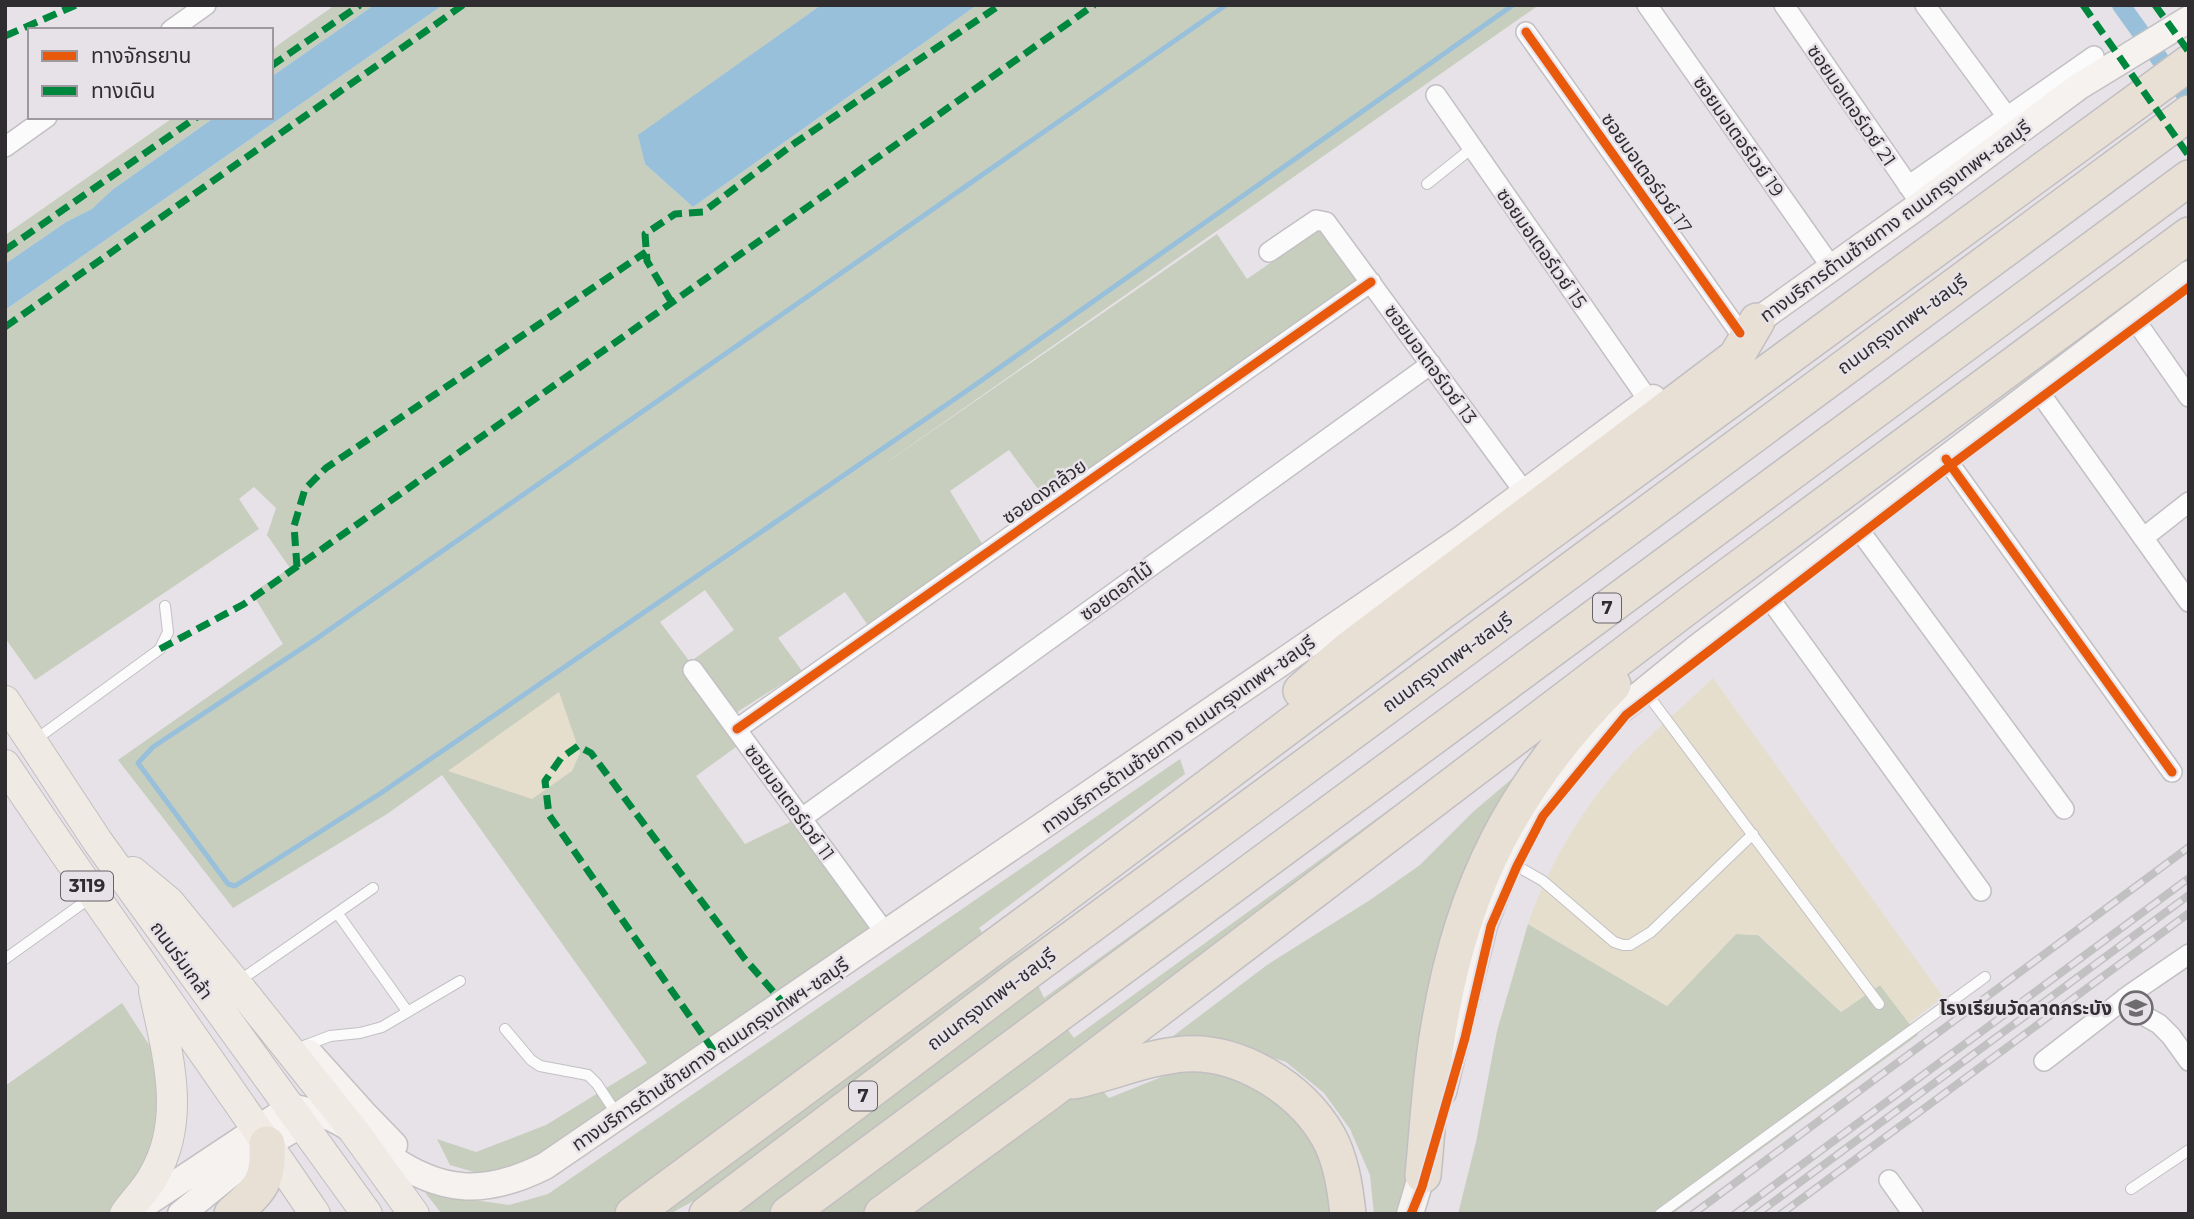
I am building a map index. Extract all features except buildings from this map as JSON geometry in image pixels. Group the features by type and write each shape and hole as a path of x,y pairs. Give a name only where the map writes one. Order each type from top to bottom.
{"highway":[{"path":"633,1214 1152,830 1445,609 2189,63"},
{"name":"ถนนกรุงเทพฯ-ชลบุรี","path":"707,1214 1019,978 2189,113"},
{"name":"7","path":"788,1214 2189,178"},
{"path":"882,1214 1052,1089 1696,600 2189,235"},
{"path":"1152,830 1348,650 1736,357 1749,327"},
{"path":"1445,609 1543,564 1677,473 1705,461 1721,460"},
{"path":"1423,1175 1438,1027 1464,919 1489,856 1519,799 1546,760 1574,726 1696,600"},
{"path":"1052,1089 1125,1066 1185,1054 1222,1058 1254,1068 1276,1080 1328,1135 1339,1163 1348,1214"},
{"path":"233,1213 262,1184 268,1167 262,1136"}],"main road":[{"name":"ทางบริการด้านซ้ายทาง ถนนกรุงเทพฯ-ชลบุรี","path":"296,1116 327,1116 354,1131 422,1178 457,1186 491,1186 520,1179 545,1166 1525,493 1832,268 1914,195 2012,124 2189,19"},
{"path":"1410,1214 1423,1175 1484,925 1509,862 1537,810 1590,739 1645,691 1767,595 2189,274"},
{"name":"ถนนร่มเกล้า","path":"5,701 98,842 368,1214"},
{"name":"ถนนร่มเกล้า","path":"5,765 314,1214"},
{"path":"98,842 169,902 354,1131 414,1214"},
{"path":"127,1214 154,1176 165,1151 173,1121 168,1059 152,979"},
{"path":"241,990 303,1046 363,1114 399,1149 418,1165 457,1186"},
{"path":"127,1214 296,1116"},
{"path":"181,1214 262,1136"}],"street":[{"path":"174,28 206,5"},
{"name":"ซอยมอเตอร์เวย์ 19","path":"1647,5 1832,268"},
{"name":"ซอยมอเตอร์เวย์ 21","path":"1784,5 1914,195"},
{"path":"1925,5 2012,124 2094,56"},
{"name":"ซอยมอเตอร์เวย์ 17","path":"1526,32 1749,327"},
{"name":"ซอยมอเตอร์เวย์ 15","path":"1436,95 1649,401"},
{"path":"5,146 44,119"},
{"name":"ซอยมอเตอร์เวย์ 13","path":"1269,252 1316,220 1322,219 1331,226 1525,493"},
{"name":"ซอยดงกล้วย","path":"737,729 1371,282"},
{"path":"2133,317 2189,397"},
{"name":"ซอยดอกไม้","path":"802,818 1431,364"},
{"path":"2037,389 2189,602"},
{"path":"1946,459 2172,772"},
{"path":"2143,538 2189,502"},
{"path":"1857,527 2064,809"},
{"path":"1767,595 1981,891"},
{"name":"ซอยมอเตอร์เวย์ 11","path":"693,670 886,934"},
{"path":"2044,1061 2125,998 2189,954"},
{"path":"2125,998 2136,1011 2159,1024 2189,1061"},
{"path":"262,1136 329,1214"},
{"path":"1889,1180 1913,1214"}],"lane":[{"path":"1427,184 1472,148"},
{"path":"33,741 160,649 168,632 165,606"},
{"path":"1645,691 1879,1004"},
{"path":"1509,862 1543,881 1614,942 1630,945 1651,932 1753,834"},
{"path":"241,990 373,888"},
{"path":"5,959 93,895"},
{"path":"338,914 407,1012"},
{"path":"1660,1214 1985,976"},
{"path":"303,1046 330,1036 360,1033 382,1027 460,981"},
{"path":"505,1029 531,1060 540,1066 588,1075 618,1117"},
{"path":"2131,1189 2189,1150"}],"green space":[{"path":"335,5 374,5 273,76 273,49"},
{"path":"443,5 821,5 639,135 645,164 693,207 977,5 1539,5 867,476 1217,234 1247,279 1321,228 1360,280 1047,501 1009,450 950,491 983,545 869,627 845,592 778,638 802,671 731,716 747,739 696,776 745,844 809,813 879,930 551,1155 484,1175 450,1165 437,1139 476,1152 546,1125 647,1063 442,775 387,814 233,908 118,760 283,644 252,593 290,568 267,535 276,508 254,487 239,499 259,529 35,680 5,638 5,310","holes":["705,590 734,630 690,662 660,622"]},
{"path":"171,119 212,119 112,190 93,209 66,222 5,264 5,235"},
{"path":"1419,728 1050,1006 1074,1038 1394,806 1401,815 1074,1058 1109,1098 1164,1076 1207,1066 1236,1071 1313,1126 1342,1214 745,1214 720,1186 670,1214 442,1214 419,1185 461,1198 509,1205 548,1194 1180,759 1185,774 979,928 1003,964 1216,815 1027,962 1044,998"},
{"path":"1547,749 1403,1214 1374,1214 1370,1175 1350,1129 1324,1093 1286,1062 1247,1049 1152,1052 1267,965 1420,865 1474,811"},
{"path":"1528,924 1667,1006 1736,934 1758,935 1841,1012 1880,985 1918,1035 1672,1214 1458,1214 1476,1142 1497,1031"},
{"path":"122,1003 161,1063 159,1134 123,1203 107,1214 5,1214 5,1086"}],"sand":[{"path":"1713,678 1943,997 1909,1023 1880,985 1841,1012 1759,935 1736,934 1667,1006 1528,924 1554,863 1602,788 1639,747"},
{"path":"559,692 580,753 572,771 532,799 448,771"}],"water":[{"path":"374,5 443,5 5,310 5,264 66,222 92,209 112,190 212,119 273,119 273,76"},
{"path":"821,5 977,5 693,207 645,164 638,135"}],"waterway":[{"path":"1226,5 316,639 153,747 138,763 228,884 235,886 381,793 965,392 1513,5"},
{"path":"2121,5 2189,100"}],"railway":[{"path":"1693,1214 2189,847"},
{"path":"1735,1214 2189,878"},
{"path":"1757,1214 2189,895"},
{"path":"1781,1214 2189,913"}],"marked path":[{"path":"5,36 76,5"},
{"path":"273,65 360,5"},
{"path":"5,327 463,5"},
{"path":"672,303 647,261 645,234 675,214 703,212 795,143 1000,5"},
{"path":"160,649 244,604 1094,5"},
{"path":"2083,5 2189,156"},
{"path":"2155,5 2189,52"},
{"path":"5,250 194,119"},
{"path":"297,567 294,526 305,489 326,468 646,252"},
{"path":"714,1051 549,815 545,781 561,758 578,746 591,753 744,958 784,1004"}],"cycle path":[{"path":"1526,32 1740,333"},
{"path":"737,729 1371,282"},
{"path":"1411,1214 1422,1187 1465,1038 1491,926 1517,866 1543,816 1626,715 1951,465 2189,287"},
{"path":"1946,459 2172,772"}],"place":[{"name":"โรงเรียนวัดลาดกระบัง","path":"2136,1008"}]}
